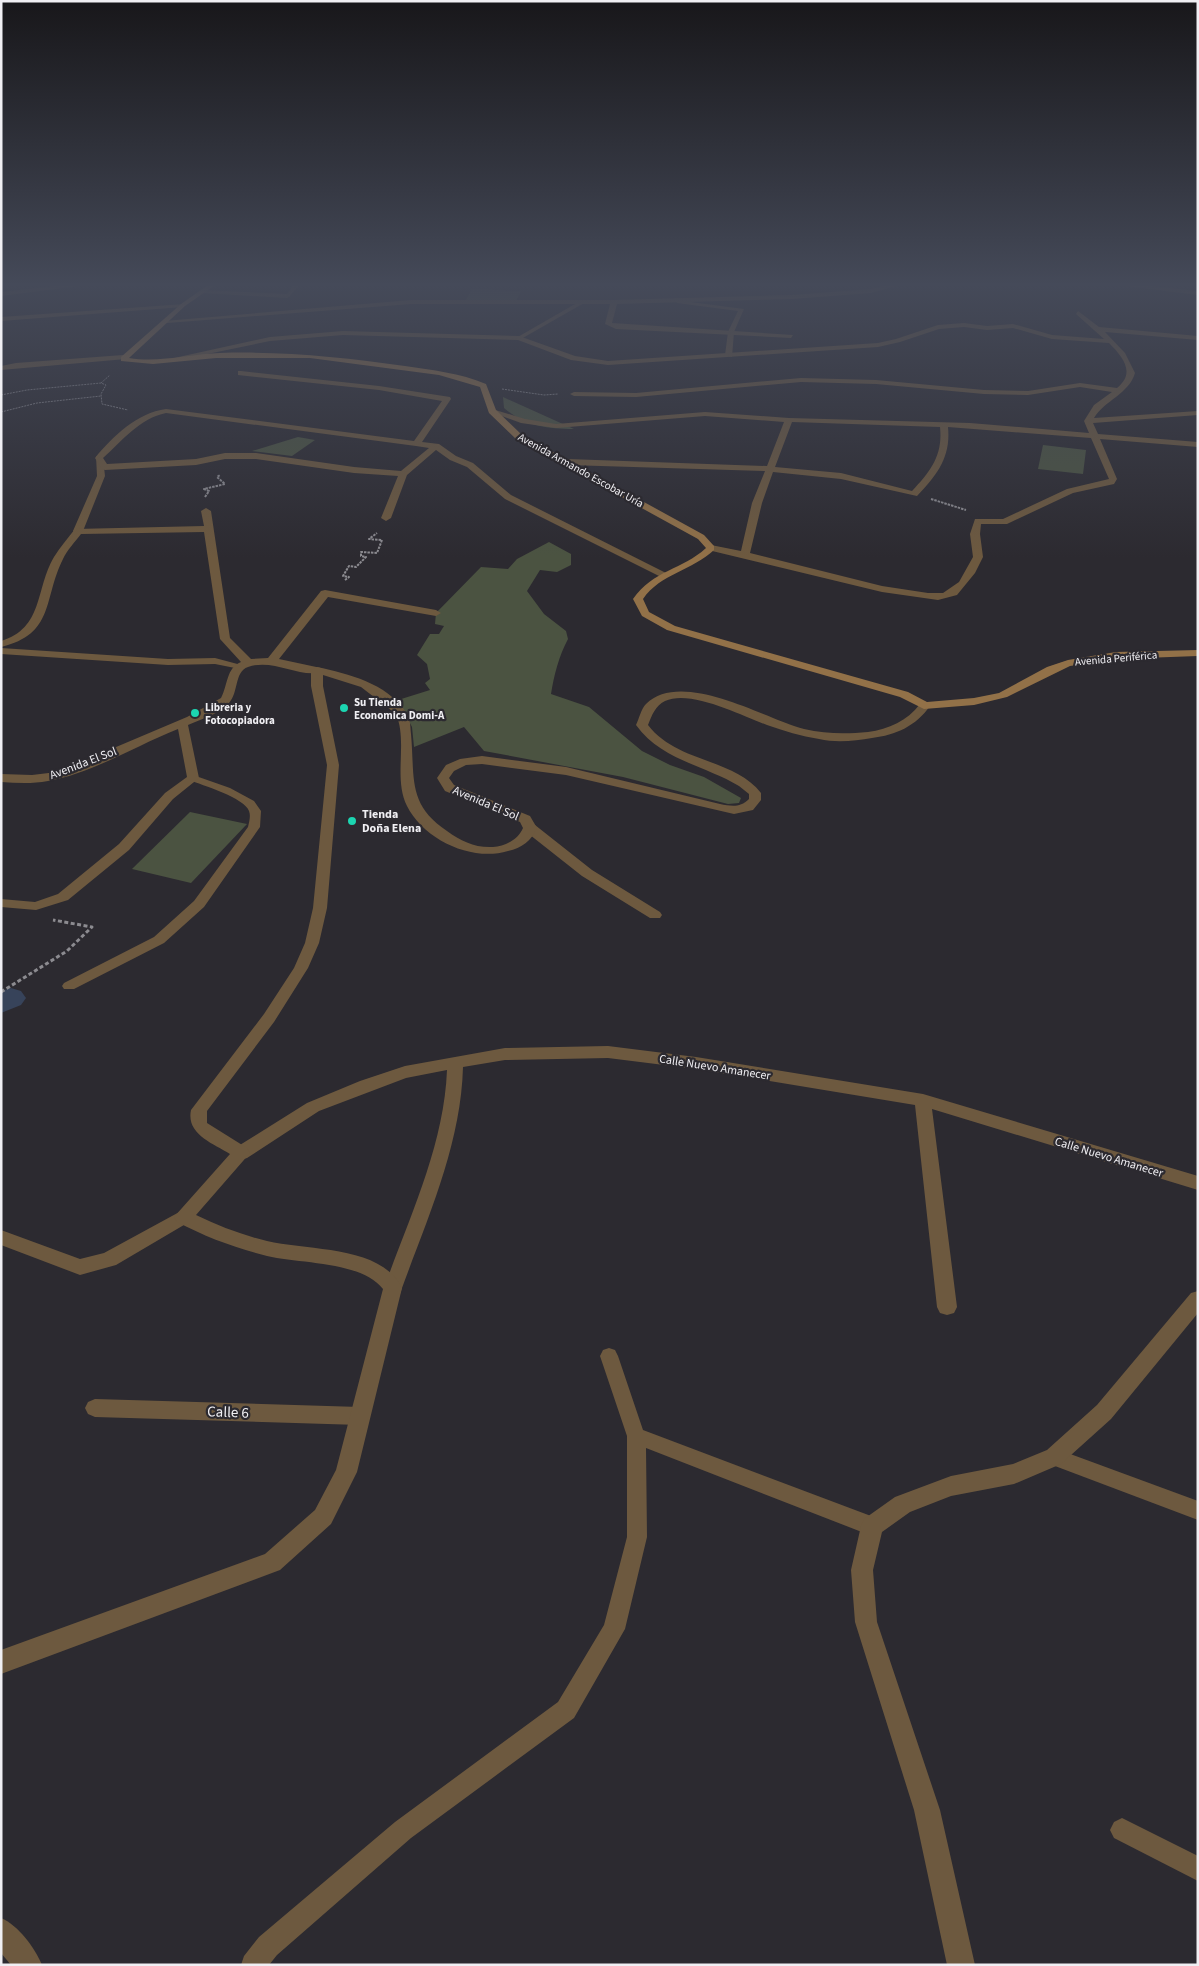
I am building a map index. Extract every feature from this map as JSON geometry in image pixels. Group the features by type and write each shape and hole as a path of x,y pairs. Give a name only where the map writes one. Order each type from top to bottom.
{"main road":[{"path":"447,375 472,381 482,386"},
{"name":"Avenida Armando Escobar Uría","path":"482,386 492,411 520,437 701,536 711,548"},
{"path":"711,548 703,556 651,582 638,599 639,607 646,616 671,628 911,697 920,701 924,706"},
{"name":"Avenida Periférica","path":"924,706 1001,696 1026,685 1045,670 1068,663 1096,659 1198,653"}],"street":[{"path":"257,375 379,388 446,399 416,444"},
{"path":"1088,421 1098,405 1129,381 1132,375"},
{"path":"574,394 636,395 717,386 801,380 876,382 984,392 1028,393 1080,385 1117,390"},
{"path":"1,644 19,638 29,632 35,624 58,558 78,531 100,476 99,458 133,426 156,411 436,446 453,458 470,465 508,497 665,575"},
{"path":"492,411 533,423 556,426 575,426 684,414 789,420 944,424 1198,445"},
{"path":"1088,421 1198,412"},
{"path":"745,553 757,503 789,420"},
{"path":"711,548 745,553 862,586 939,596 955,592 978,557 974,527 978,521 1004,522 1070,491 1111,482 1113,478 1088,421"},
{"path":"568,462 770,469 841,476 914,494 935,473 944,455 946,437 944,424"},
{"path":"386,518 403,474 436,446"},
{"path":"99,458 106,467 196,462 225,456 256,456 354,470 403,474"},
{"path":"206,511 225,640 245,665"},
{"path":"78,531 209,528"},
{"path":"271,662 325,593 436,613"},
{"name":"Avenida El Sol","path":"1,778 34,779 52,777 182,722 226,700 230,694 234,674 245,665 271,662 353,677 378,691 402,714 406,747 408,794 416,812 436,831 464,848 486,852 517,844 528,836 530,828 525,819 449,788 443,778 450,768 464,762 482,760 566,771 697,801 718,808 734,810 748,807 756,800 755,793 744,782 722,770 670,750 654,740 642,725 644,713 654,702 681,695 710,698 768,721 814,735 853,738 888,732 918,716 924,706"},
{"path":"241,1153 200,1127 197,1120 199,1110 274,1010 301,968 312,943 320,908 333,765 317,686 317,670"},
{"path":"1,902 22,906 36,906 64,897 124,847 170,796 193,778 182,722"},
{"path":"530,828 587,873 655,915"},
{"name":"Calle Nuevo Amanecer","path":"1,1237 80,1267 109,1260 183,1216 241,1153 313,1107 366,1084 405,1072 505,1054 608,1052 696,1063 923,1100 1198,1183"},
{"path":"1,1662 272,1562 323,1517 346,1472 393,1288 438,1164 454,1100 455,1062"},
{"path":"923,1100 947,1307"},
{"path":"183,1216 222,1236 269,1249 365,1264 383,1275 393,1288"},
{"path":"961,1965 927,1810 866,1622 862,1570 872,1526 903,1504 951,1486 1014,1474 1054,1457 1104,1412 1198,1298"},
{"name":"Calle 6","path":"95,1408 360,1416"},
{"path":"1,1931 28,1965"}],"lane":[{"path":"1,651 168,662 216,661 245,665"},
{"path":"69,986 159,940 199,904 254,827 256,816 253,806 239,797 193,778"},
{"path":"253,1965 268,1946 403,1830 566,1710 614,1629 637,1537 636,1436 609,1356"},
{"path":"636,1436 872,1526"},
{"path":"1054,1457 1198,1511"},
{"path":"1122,1830 1198,1869"}],"path":[{"path":"1,395 92,382 106,385 101,396 102,404 141,414 156,411"},
{"path":"482,386 544,395 574,394"},
{"path":"1,412 37,403 101,396"},
{"path":"206,511 217,500 205,497 209,491 204,489 225,484 224,480 217,478 220,474 215,472 225,456"},
{"path":"914,494 1004,522"},
{"path":"330,594 349,577 343,576 349,566 356,567 366,557 361,556 361,552 377,553 382,540 369,539 375,533 381,532 386,525 379,524 386,518"},
{"path":"1,992 67,951 92,927 43,918 64,897"}],"green space":[{"path":"503,397 574,429 545,427 529,423 504,408"},
{"path":"298,437 315,440 292,456 252,451"},
{"path":"1043,445 1086,450 1083,474 1038,469"},
{"path":"549,542 571,554 571,565 557,572 540,570 527,591 544,614 566,631 568,639 557,666 551,694 589,707 642,751 670,765 704,777 741,798 739,803 728,804 623,777 484,751 464,727 414,747 412,727 398,700 430,690 425,683 430,679 427,664 417,655 430,634 439,634 444,626 435,624 436,613 481,567 508,569 517,559"},
{"path":"190,812 247,824 191,883 132,869"}],"waterway":[{"path":"1,1003 11,998"}],"place":[{"name":"Su Tienda Economica Domi-A","path":"344,708"},
{"name":"Libreria y Fotocopiadora","path":"195,713"},
{"name":"Tienda Doña Elena","path":"352,821"}]}
